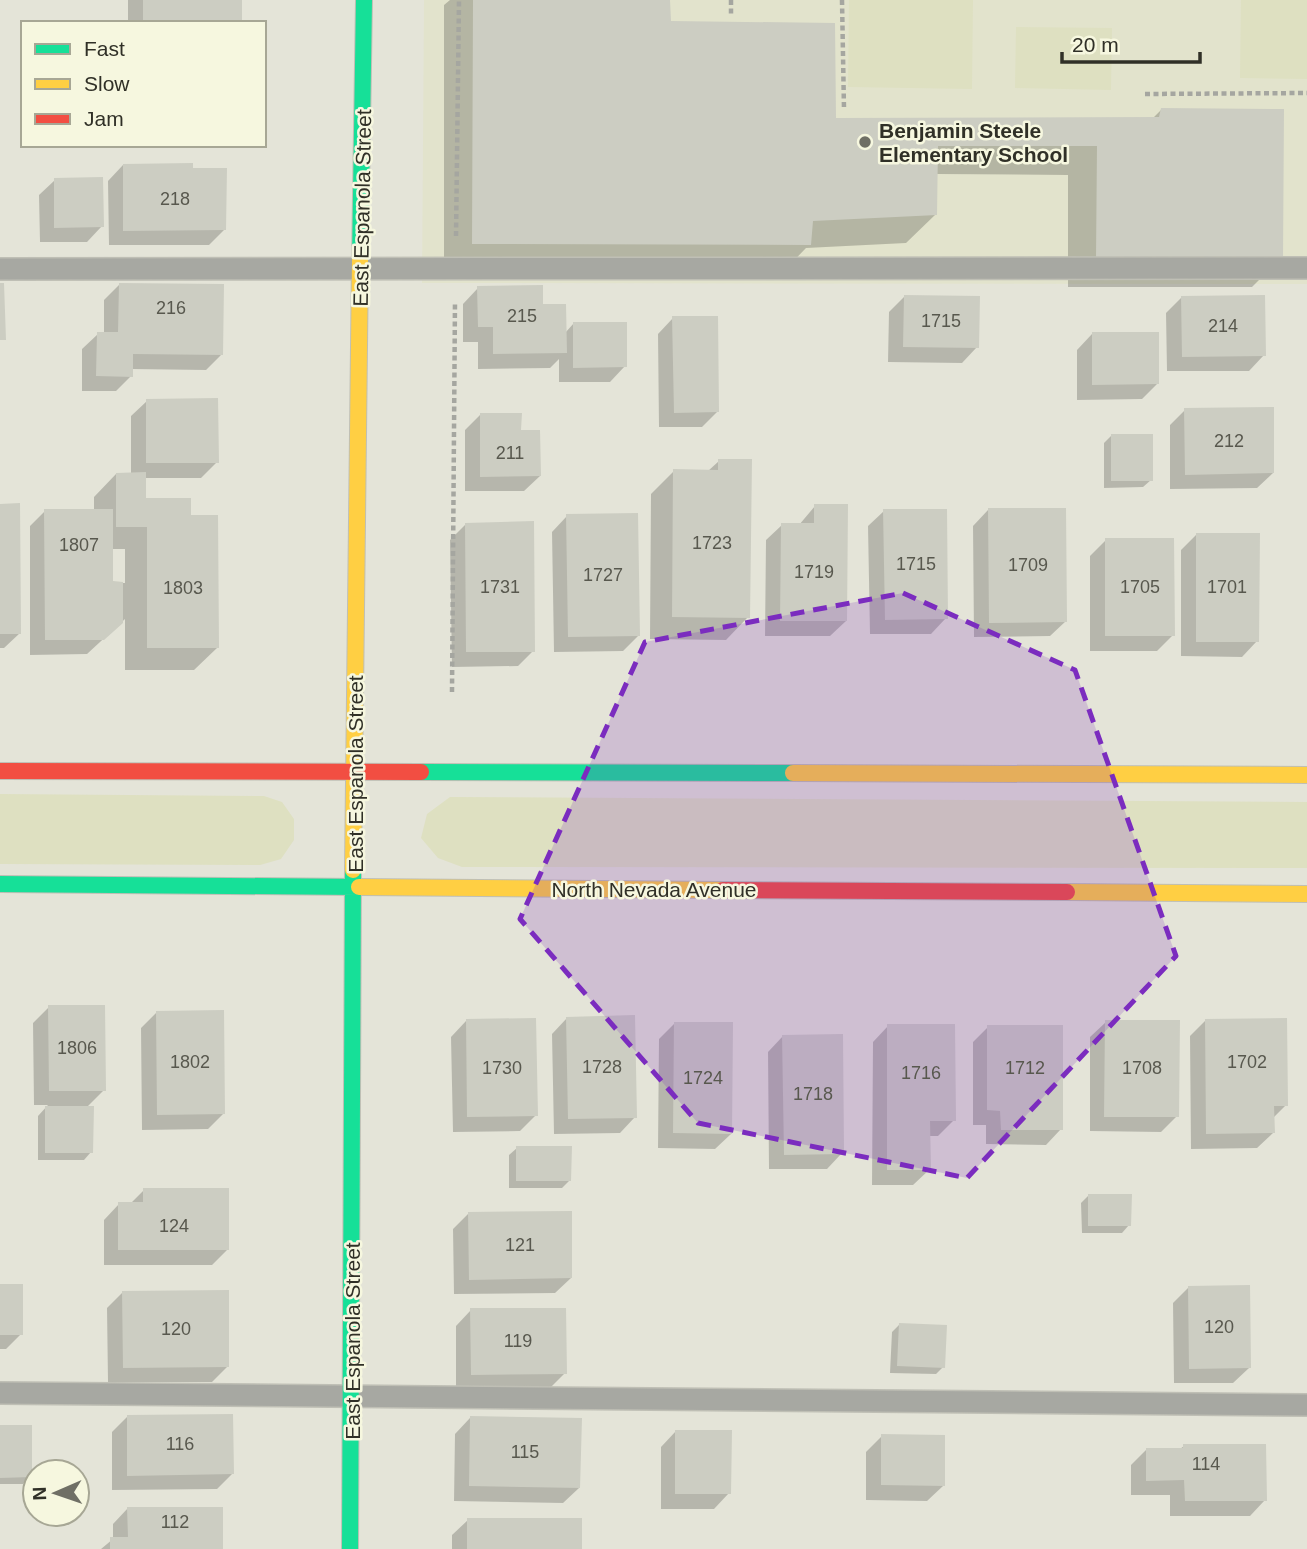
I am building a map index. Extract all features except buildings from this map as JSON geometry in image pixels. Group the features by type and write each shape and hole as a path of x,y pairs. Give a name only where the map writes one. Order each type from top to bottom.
{"main road":[{"name":"East Espanola Street","path":"351,1549 355,774 364,0"},
{"path":"0,771 1307,775"},
{"name":"North Nevada Avenue","path":"0,884 1307,894"}],"lane":[{"path":"0,269 1307,268"},
{"path":"0,1393 1307,1405"}],"path":[{"path":"452,692 459,0"},
{"path":"731,0 732,15"},
{"path":"842,0 844,109"},
{"path":"1145,94 1307,93"}],"highlighted area":[{"path":"903,593 1075,670 1176,956 967,1178 698,1123 520,919 645,642"}],"shaded area":[{"name":"Benjamin Steele Elementary School","path":"424,0 1307,0 1307,284 422,283"},
{"path":"849,0 973,0 972,89 848,87"},
{"path":"1241,0 1307,0 1307,79 1240,78"},
{"path":"1016,27 1112,28 1111,90 1015,88"},
{"path":"0,794 264,796 282,802 294,819 294,840 281,859 260,865 0,864"},
{"path":"450,797 1307,802 1307,868 462,867 438,858 421,838 427,814"}],"traffic: fast":[{"path":"360,260 364,0"},
{"path":"421,772 793,773"},
{"path":"350,1549 353,870"},
{"path":"0,884 359,887"}],"traffic: slow":[{"path":"353,870 360,260"},
{"path":"793,773 1307,775"},
{"path":"359,887 723,890"},
{"path":"1067,892 1307,894"}],"traffic: jam":[{"path":"0,771 421,772"},
{"path":"723,890 1067,892"}],"place":[{"name":"Benjamin Steele Elementary School","path":"865,142"}]}
